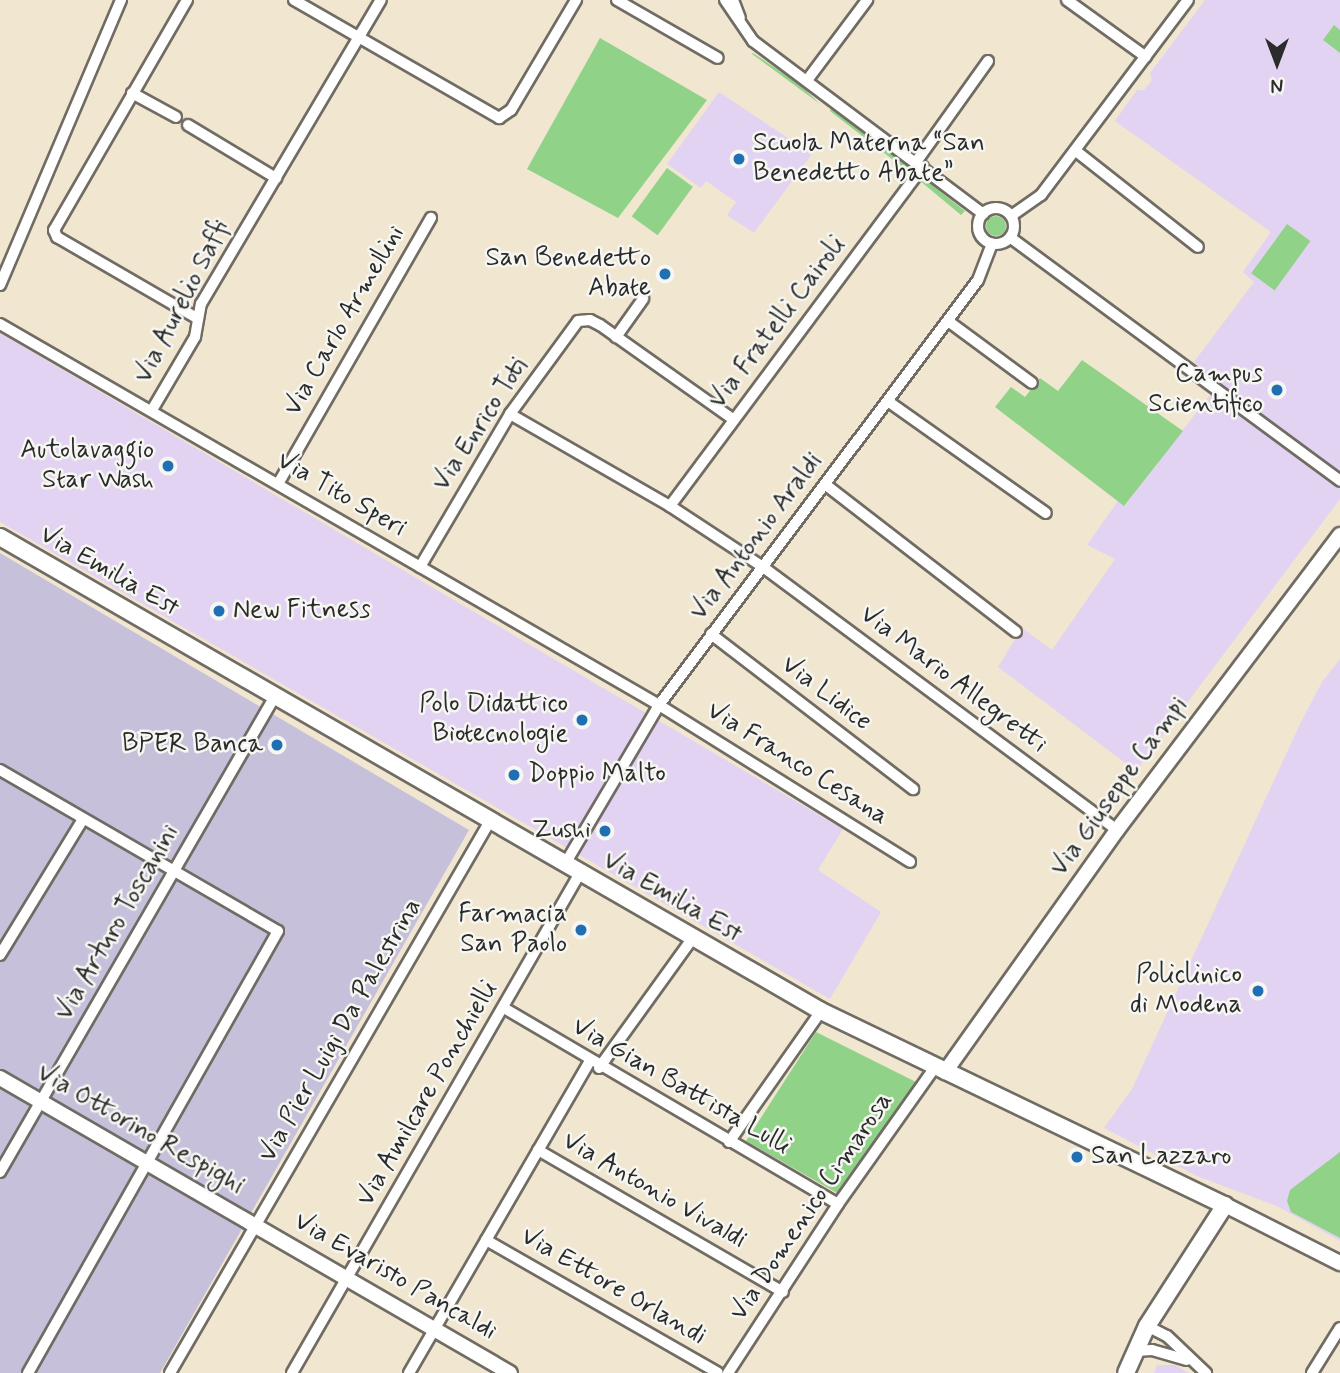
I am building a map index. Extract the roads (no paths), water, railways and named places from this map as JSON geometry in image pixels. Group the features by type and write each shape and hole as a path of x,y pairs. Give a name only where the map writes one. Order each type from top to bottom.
{"main road":[{"name":"Via Emilia Est","path":"0,537 692,939 821,1011 1225,1205"},
{"path":"1126,1373 1147,1326 1225,1205"}],"street":[{"path":"0,285 121,0"},
{"path":"187,0 54,230 57,237 197,318"},
{"path":"294,0 499,118 511,110 576,0"},
{"name":"Via Aurelio Saffi","path":"152,410 195,337 197,318 380,0"},
{"path":"617,0 718,58"},
{"path":"724,0 748,33 983,214"},
{"path":"733,0 748,33"},
{"path":"808,79 867,0"},
{"path":"1067,0 1146,57"},
{"path":"1012,216 1041,195 1188,0"},
{"name":"Via Fratelli Cairoli","path":"670,506 919,164 988,61"},
{"path":"132,93 176,117"},
{"path":"188,125 276,178"},
{"path":"1076,151 1198,247"},
{"path":"983,214 998,208 1012,216"},
{"path":"983,214 980,234 992,244 1011,237"},
{"path":"1011,237 1012,216"},
{"name":"Via Carlo Armellini","path":"278,484 431,218"},
{"path":"1011,237 1340,481"},
{"name":"Via Antonio Araldi","path":"565,864 659,705 981,276 992,244"},
{"path":"643,299 616,337 734,420"},
{"name":"Via Enrico Toti","path":"420,567 510,414 578,321 590,320 616,337"},
{"path":"948,321 1032,383"},
{"name":"Via Tito Speri","path":"0,324 659,705"},
{"path":"889,402 1046,513"},
{"name":"Via Mario Allegretti","path":"510,414 670,506 763,567 1117,830"},
{"path":"826,485 1016,632"},
{"name":"Via Giuseppe Campi","path":"940,1070 1340,535"},
{"name":"Via Lidice","path":"711,634 913,789"},
{"name":"Via Arturo Toscanini","path":"0,1172 275,696"},
{"name":"Via Franco Cesana","path":"659,705 910,862"},
{"path":"0,770 173,874 278,931 29,1373"},
{"path":"0,955 83,819"},
{"name":"Via Pier Luigi Da Palestrina","path":"170,1373 489,821"},
{"name":"Via Amilcare Ponchielli","path":"292,1373 580,873"},
{"path":"409,1373 538,1150 594,1065 692,939"},
{"name":"Via Gian Battista Lulli","path":"504,1008 594,1065 838,1204"},
{"path":"729,1142 821,1011"},
{"name":"Via Domenico Cimarosa","path":"728,1373 838,1204 940,1070"},
{"name":"Via Ottorino Respighi","path":"0,1079 255,1224"},
{"name":"Via Antonio Vivaldi","path":"538,1150 783,1292"},
{"name":"Via Emilia Est","path":"1225,1205 1340,1263"},
{"name":"Via Evaristo Pancaldi","path":"255,1224 510,1373"},
{"name":"Via Ettore Orlandi","path":"486,1240 718,1373"},
{"path":"1147,1326 1167,1336 1192,1363 1206,1373"},
{"path":"1312,1373 1340,1328"},
{"path":"1135,1351 1152,1350 1192,1363"}],"place":[{"name":"Scuola Materna “San Benedetto Abate”","path":"739,159"},
{"name":"San Benedetto Abate","path":"665,274"},
{"name":"Campus Scientifico","path":"1277,390"},
{"name":"Autolavaggio Star Wash","path":"168,466"},
{"name":"New Fitness","path":"219,611"},
{"name":"Polo Didattico Biotecnologie","path":"582,720"},
{"name":"BPER Banca","path":"277,745"},
{"name":"Doppio Malto","path":"514,775"},
{"name":"Zushi","path":"605,831"},
{"name":"Farmacia San Paolo","path":"581,930"},
{"name":"Policlinico di Modena","path":"1258,991"},
{"name":"San Lazzaro","path":"1077,1157"}]}
